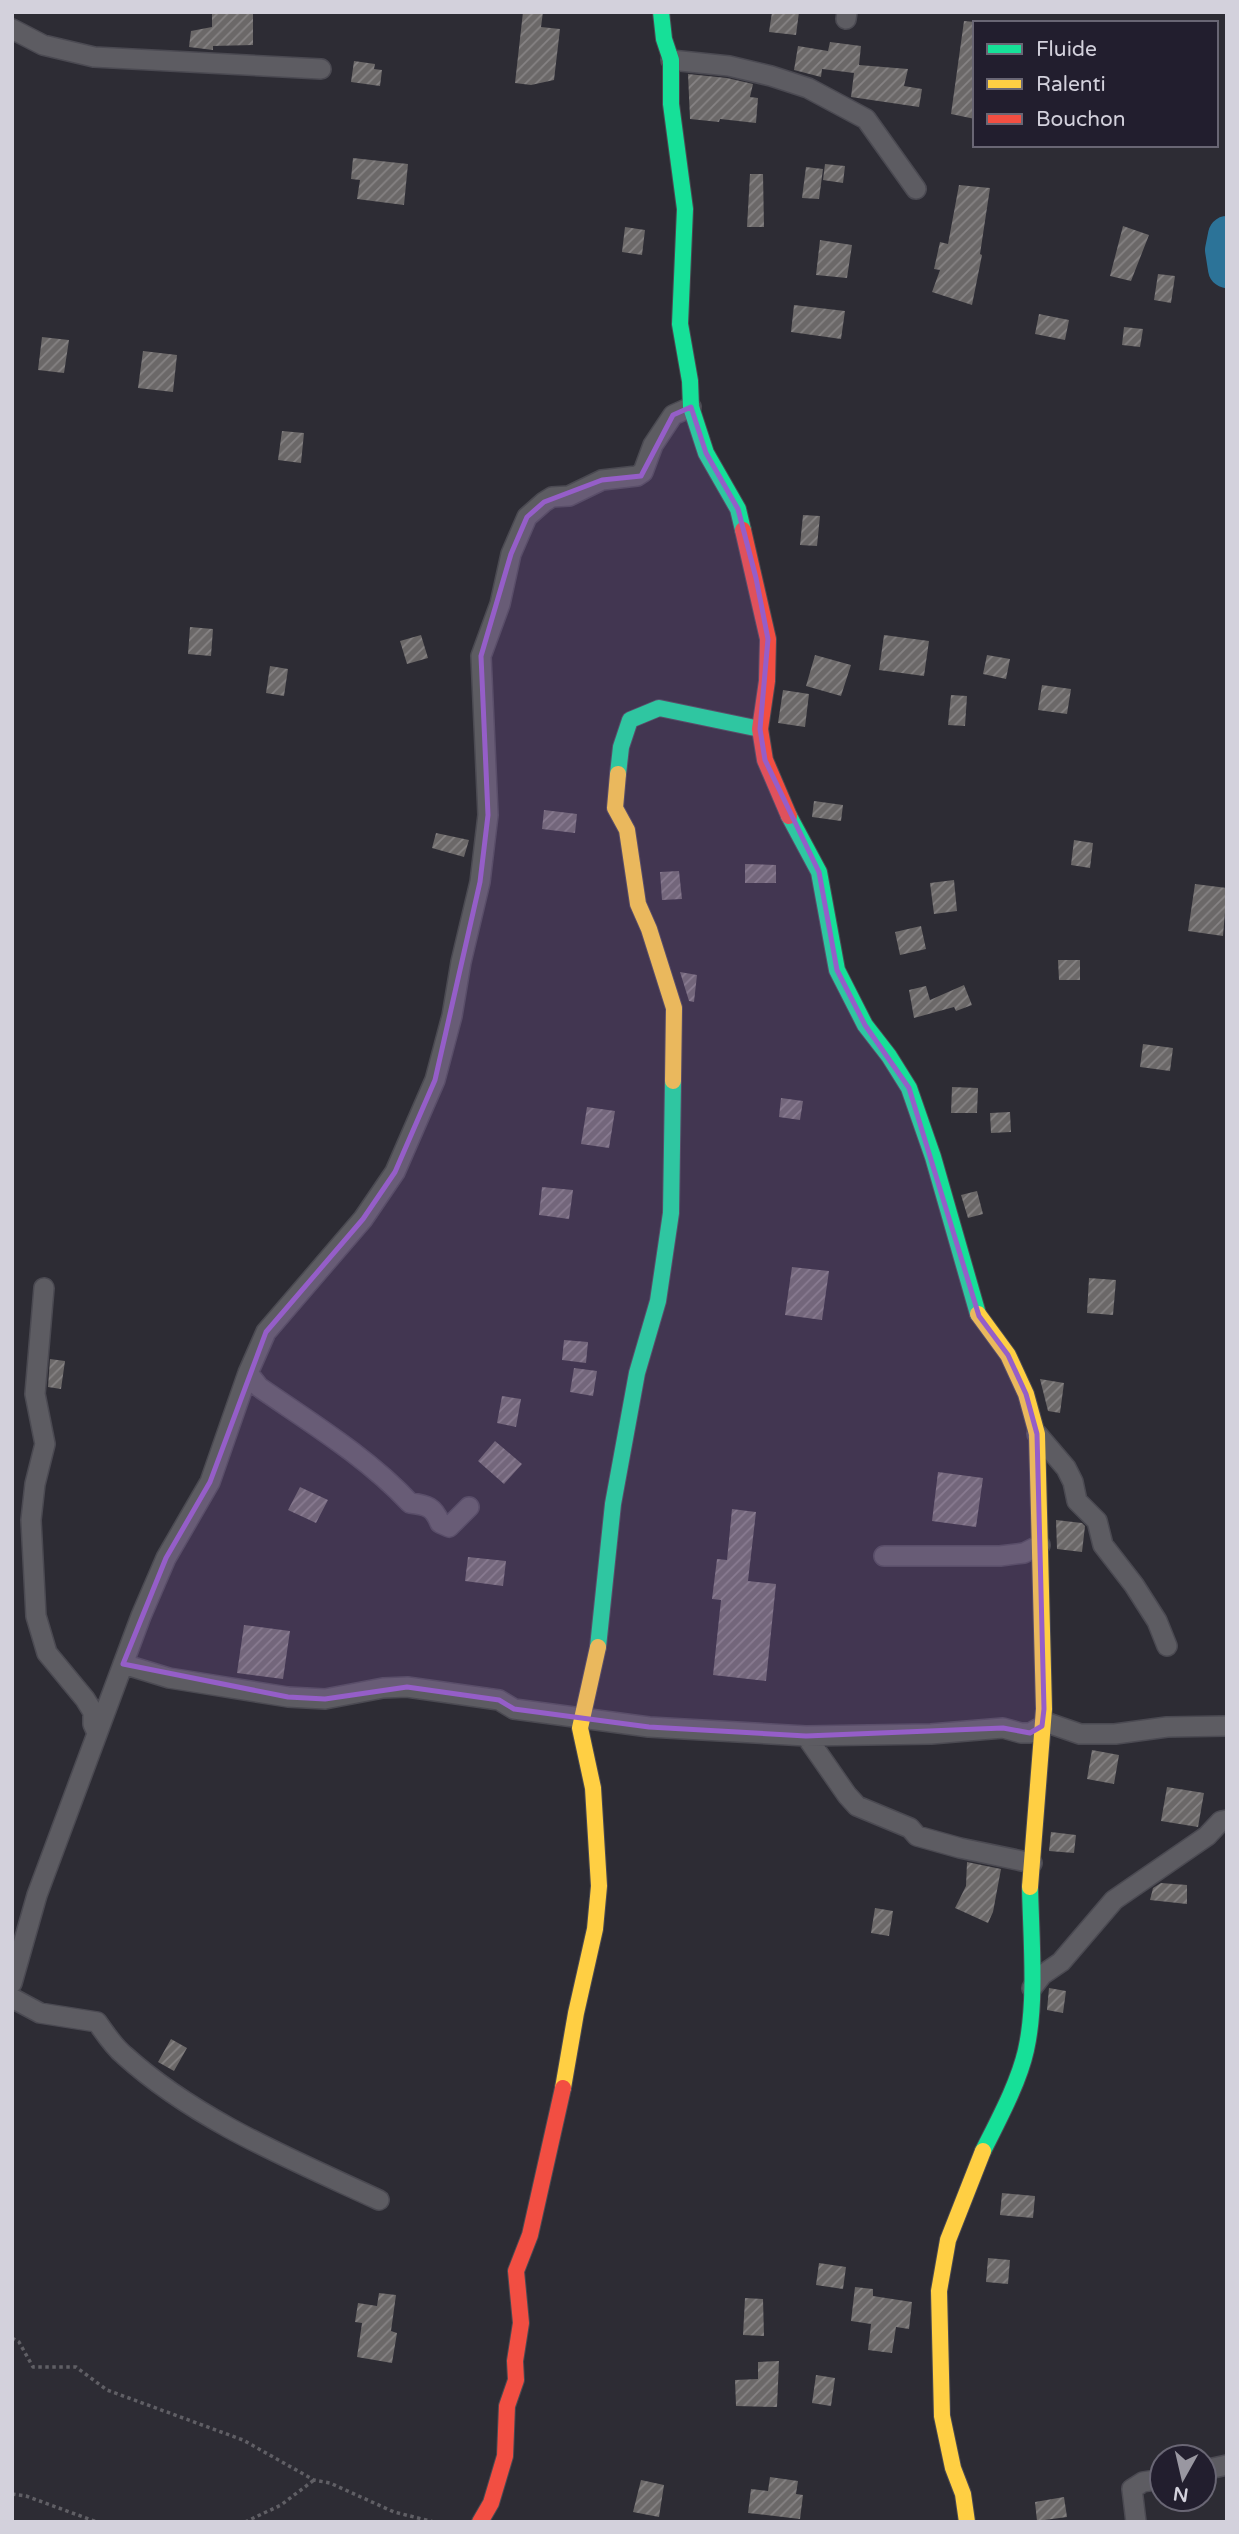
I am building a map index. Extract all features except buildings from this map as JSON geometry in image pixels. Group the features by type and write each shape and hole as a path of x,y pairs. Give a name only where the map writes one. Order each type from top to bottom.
{"street":[{"path":"660,12 664,39 671,60 671,104 685,209 680,324 690,381 691,407 706,453 738,509 756,578 768,639 767,681 760,729 765,760 780,800 819,872 837,971 865,1026 889,1056 909,1088 933,1157 979,1317 1008,1355 1026,1394 1037,1434 1044,1709 1030,1884 1032,1988 1026,2051 948,2240 939,2291 942,2416 953,2468 963,2494 967,2522"},
{"path":"12,29 43,45 94,57 321,69"},
{"path":"671,60 729,66 808,88 866,119 916,189"},
{"path":"12,1983 37,1895 141,1616 166,1558 211,1482 248,1373 266,1332 363,1219 394,1172 435,1080 452,1016 461,962 480,882 488,815 481,656 500,604 511,554 527,517 544,502 569,496 602,480 637,476 643,472 653,445 673,415 691,407"},
{"path":"480,2522 491,2503 505,2456 508,2406 516,2380 515,2361 521,2323 516,2271 530,2235 570,2059 576,2013 595,1929 599,1886 593,1788 579,1728 597,1654 612,1504 636,1373 658,1301 671,1213 674,1008 649,929 638,904 627,830 615,808 621,747 630,720 659,708 760,729"},
{"path":"44,1288 40,1310 39,1366 35,1394 45,1444 35,1484 31,1520 36,1616 47,1653 85,1699 93,1712 93,1724 97,1733"},
{"path":"248,1373 259,1387 350,1451 396,1488 410,1503 426,1505 436,1510 440,1524 449,1527 469,1507"},
{"path":"1037,1434 1066,1468 1073,1482 1077,1501 1097,1521 1103,1545 1157,1621 1167,1646"},
{"path":"884,1556 1000,1556 1024,1553 1040,1545"},
{"path":"123,1664 169,1678 288,1697 325,1699 383,1688 407,1687 499,1700 514,1709 649,1727 806,1736 932,1734 1003,1728 1021,1734 1030,1733 1048,1723 1080,1734 1115,1734 1167,1727 1227,1726"},
{"path":"806,1736 857,1805 910,1828 917,1836 1032,1863"},
{"path":"1032,1988 1042,1975 1060,1962 1114,1900 1207,1836 1221,1821 1227,1820"},
{"path":"12,1998 40,2013 97,2022 121,2053 169,2092 246,2137 379,2200"},
{"path":"1136,2522 1132,2489 1148,2481"}],"path":[{"path":"12,2338 19,2342 33,2367 76,2367 107,2390 243,2440 314,2480 330,2483 394,2512 433,2522"},
{"path":"245,2522 281,2505 314,2480"},
{"path":"12,2494 26,2496 97,2522"}],"highlighted area":[{"path":"691,407 706,453 738,509 756,578 768,639 760,729 765,760 819,872 837,970 865,1025 909,1088 979,1316 1008,1355 1026,1394 1037,1434 1044,1709 1042,1726 1030,1733 1003,1728 806,1736 649,1727 514,1709 499,1700 407,1687 325,1699 288,1697 123,1664 166,1558 210,1482 266,1332 363,1219 395,1172 435,1080 480,882 488,815 481,656 511,554 527,517 544,502 602,480 641,476 673,415"}],"waterway":[{"path":"1227,235 1224,250 1227,269"}],"traffic: fast":[{"path":"661,12 664,39 671,60 671,104 685,209 680,324 690,381 691,407 706,453 738,509 743,530"},
{"path":"618,774 621,747 630,720 659,708 760,729"},
{"path":"789,816 819,872 837,970 865,1025 909,1088 933,1157 978,1314"},
{"path":"598,1647 613,1504 637,1373 658,1301 671,1213 673,1081"},
{"path":"983,2151 1013,2088 1026,2050 1032,1990 1030,1887"}],"traffic: slow":[{"path":"618,774 615,808 627,830 638,904 649,929 674,1008 673,1081"},
{"path":"978,1314 1008,1355 1026,1394 1037,1434 1044,1709 1030,1887"},
{"path":"563,2088 595,1929 599,1886 593,1788 580,1728 598,1647"},
{"path":"967,2522 963,2494 953,2468 942,2416 939,2291 948,2240 983,2151"}],"traffic: jam":[{"path":"743,530 768,639 767,681 760,729 765,760 789,816"},
{"path":"480,2522 491,2503 505,2456 507,2406 516,2380 515,2361 521,2323 516,2271 530,2235 563,2088"}]}
